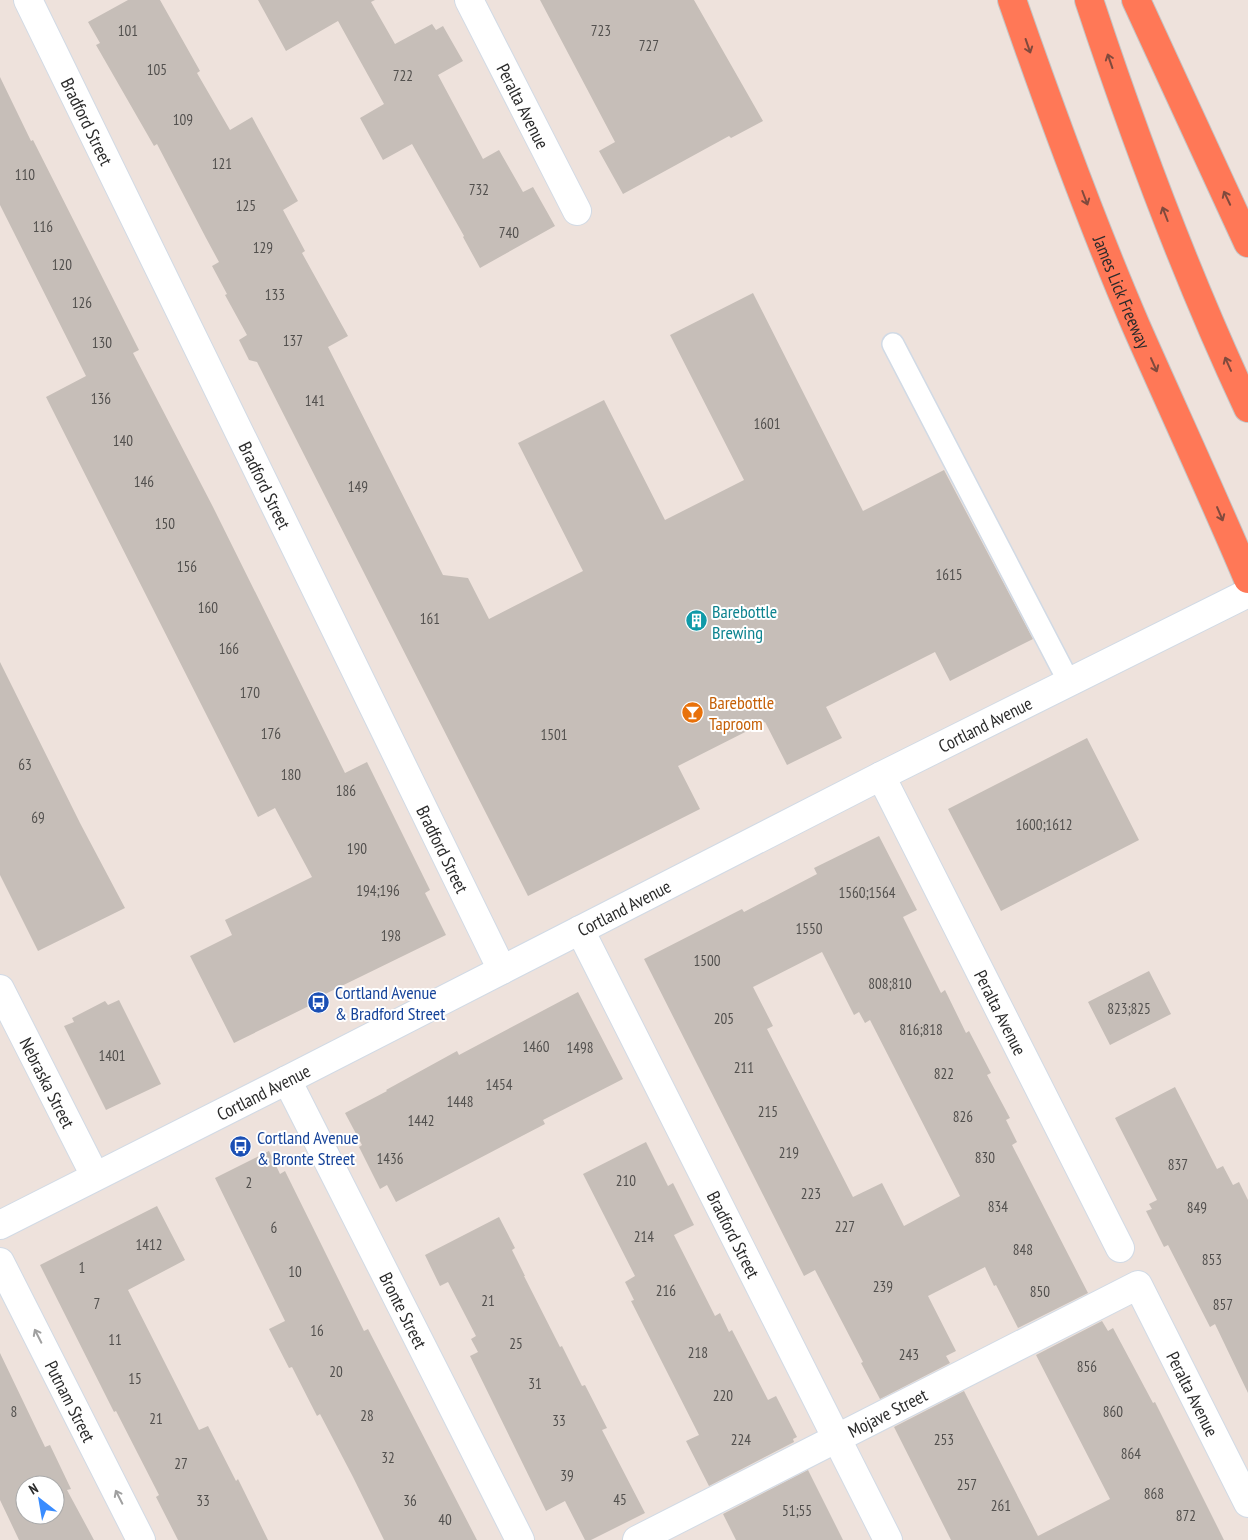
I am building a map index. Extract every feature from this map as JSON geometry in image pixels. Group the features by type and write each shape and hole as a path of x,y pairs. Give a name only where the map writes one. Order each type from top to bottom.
{"highway":[{"name":"James Lick Freeway","path":"1012,0 1069,157 1105,249 1248,579"},
{"path":"1089,0 1139,145 1171,230 1205,313 1248,408"},
{"path":"1136,0 1248,243"}],"street":[{"name":"Bradford Street","path":"28,0 502,970"},
{"name":"Peralta Avenue","path":"470,0 577,211"},
{"name":"Cortland Avenue","path":"0,1225 881,776 1248,593"},
{"name":"Peralta Avenue","path":"881,776 1120,1248"},
{"name":"Bradford Street","path":"580,930 888,1540"},
{"name":"Nebraska Street","path":"0,989 96,1176"},
{"name":"Bronte Street","path":"287,1080 520,1540"},
{"name":"Putnam Street","path":"0,1262 142,1540"},
{"name":"Peralta Avenue","path":"1138,1285 1248,1503"},
{"name":"Mojave Street","path":"636,1540 1138,1285"}],"lane":[{"path":"893,344 1069,682"}],"building":[{"path":"128,0 160,0 200,71 197,73 230,130 252,117 298,201 283,210 305,251 302,253 348,336 328,347 443,575 468,578 489,619 583,571 518,443 604,400 665,520 744,480 670,335 753,293 863,511 944,470 1033,639 950,681 935,652 826,707 842,738 787,765 765,722 678,766 700,809 528,896 257,362 249,360 239,340 247,335 225,295 227,294 212,266 219,262 157,144 154,146 96,45 100,43 88,22"},
{"path":"258,0 375,0 371,2 395,44 432,24 436,30 443,26 463,61 438,75 483,159 499,150 523,192 533,187 555,226 480,268 412,144 383,160 360,118 384,104 338,21 286,51"},
{"path":"540,0 694,0 763,121 731,138 729,136 623,194 599,151 615,142"},
{"path":"0,77 139,350 133,353 213,507 345,773 367,762 430,890 425,893 446,935 317,998 319,1001 234,1043 190,956 232,935 225,920 312,877 275,808 258,817 46,397 86,376 0,205"},
{"path":"0,662 80,823 125,908 38,951 0,875"},
{"path":"1087,738 1139,840 1001,911 948,809"},
{"path":"879,836 917,910 903,917 941,993 945,990 966,1033 969,1031 991,1073 987,1075 1010,1118 1006,1120 1017,1142 1012,1145 1088,1293 1018,1328 985,1267 928,1296 956,1351 946,1356 950,1363 880,1399 815,1270 804,1276 644,959 742,909 744,912 817,874 814,868","holes":["822,952 854,1015 859,1012 865,1023 870,1020 960,1196 904,1226 882,1183 853,1197 767,1029 773,1026 753,987"]},
{"path":"1149,971 1171,1014 1110,1045 1088,1002"},
{"path":"578,992 623,1079 543,1120 545,1124 396,1202 387,1185 380,1189 359,1147 362,1145 345,1113 457,1051 459,1055"},
{"path":"119,1000 161,1084 106,1110 64,1026 74,1022 72,1018 105,1001 108,1005"},
{"path":"1175,1087 1217,1169 1223,1166 1233,1185 1239,1182 1248,1200 1248,1393 1215,1324 1210,1327 1168,1245 1164,1247 1146,1211 1152,1209 1149,1204 1157,1200 1115,1118"},
{"path":"646,1142 668,1186 673,1183 694,1225 674,1235 715,1316 720,1313 729,1332 732,1330 768,1400 776,1396 797,1437 793,1439 794,1442 709,1486 686,1441 699,1435 631,1301 634,1300 625,1282 635,1276 583,1174"},
{"path":"269,1151 280,1174 285,1171 364,1331 368,1329 477,1540 384,1540 320,1414 317,1416 292,1367 289,1368 269,1329 285,1321 215,1178"},
{"path":"157,1206 185,1260 128,1290 199,1430 208,1426 236,1481 238,1479 268,1540 178,1540 156,1497 159,1495 116,1411 114,1412 40,1265"},
{"path":"499,1217 515,1248 512,1250 524,1276 560,1347 562,1346 582,1386 585,1385 607,1428 602,1430 645,1513 591,1540 585,1540 565,1501 546,1511 470,1356 478,1352 471,1339 476,1336 448,1282 440,1286 425,1255"},
{"path":"1102,1321 1108,1331 1113,1328 1153,1403 1155,1402 1224,1540 951,1540 894,1427 964,1391 1038,1536 1110,1499 1036,1355"},
{"path":"0,1353 45,1447 50,1445 64,1475 15,1475 15,1525 65,1525 65,1476 71,1489 67,1490 94,1540 19,1540 0,1500"},
{"path":"808,1470 843,1540 736,1540 723,1514"}],"place":[{"name":"Barebottle Brewing","path":"696,621"},
{"name":"Barebottle Taproom","path":"693,712"},
{"name":"Cortland Avenue & Bradford Street","path":"319,1002"},
{"name":"Cortland Avenue & Bronte Street","path":"241,1147"}]}
